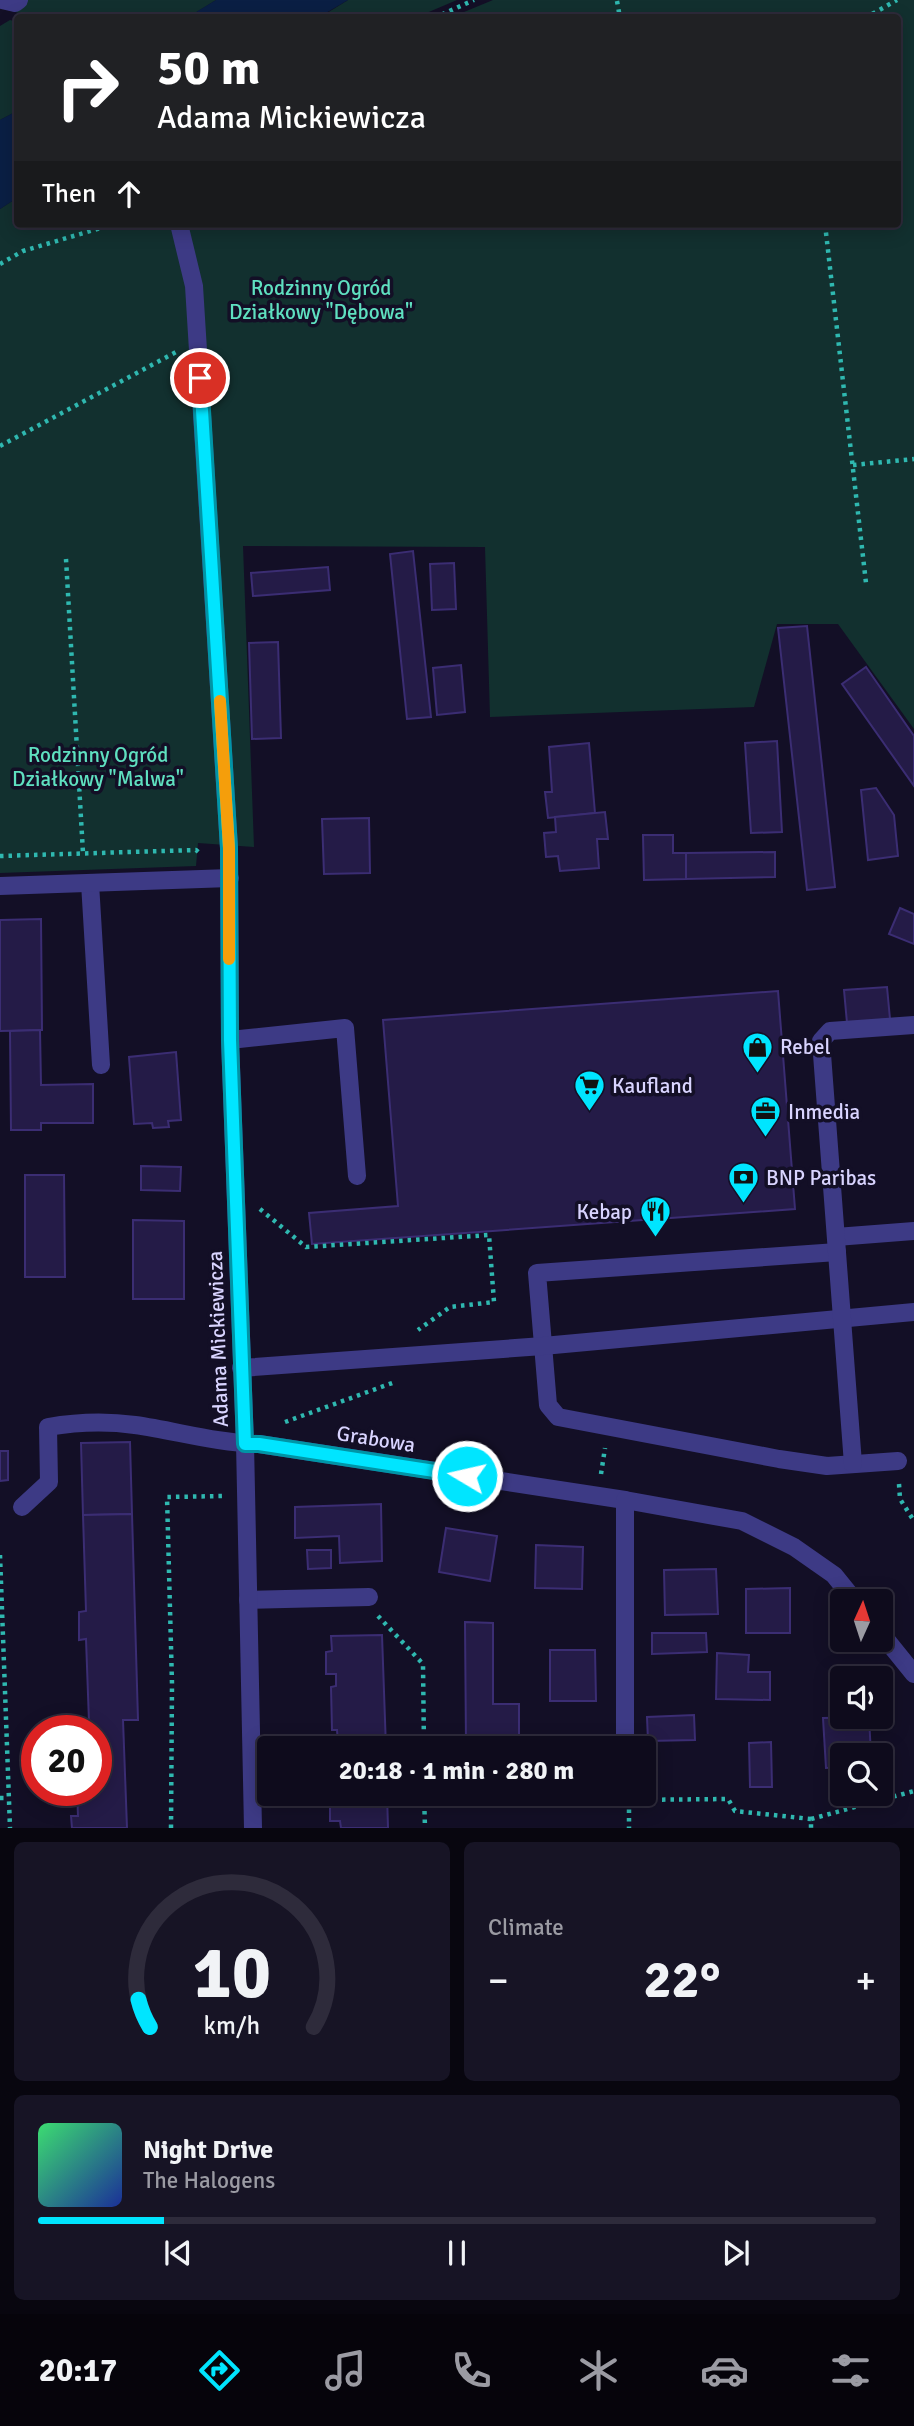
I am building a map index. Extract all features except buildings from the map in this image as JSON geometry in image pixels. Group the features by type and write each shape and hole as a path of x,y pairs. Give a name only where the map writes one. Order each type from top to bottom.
{"street":[{"name":"Adama Mickiewicza","path":"180,228 194,286 229,848 230,1040 245,1444 253,1828"},
{"path":"0,886 230,878"},
{"path":"90,883 101,1065"},
{"path":"853,1464 821,1041 830,1031 914,1025"},
{"path":"230,1040 345,1028 357,1176"},
{"path":"898,1461 827,1466 779,1460 558,1417 548,1405 537,1273 836,1244 914,1231"},
{"path":"242,1368 543,1346 914,1312"},
{"name":"Grabowa","path":"22,1507 49,1482 48,1427 76,1422 134,1425 225,1443 259,1444 625,1500 742,1521 794,1547 834,1575 845,1589"},
{"path":"625,1500 625,1736"},
{"path":"248,1600 369,1597"},
{"path":"893,1648 914,1674"}],"path":[{"path":"443,14 474,0"},
{"path":"872,14 897,0"},
{"path":"0,264 23,251 101,228"},
{"path":"825,228 866,583"},
{"path":"0,446 174,352"},
{"path":"853,465 914,459"},
{"path":"66,559 83,853"},
{"path":"0,856 196,850"},
{"path":"257,1207 257,1221"},
{"path":"598,1496 608,1426"},
{"path":"898,1461 900,1499 914,1521"},
{"path":"171,1828 172,1684 167,1497 245,1495"},
{"path":"0,1555 10,1828"},
{"path":"369,1597 370,1606 423,1664 424,1736"},
{"path":"656,1800 728,1799 734,1811 811,1819 914,1791"},
{"path":"0,1798 9,1798"},
{"path":"424,1806 425,1828"},
{"path":"629,1806 629,1828"},
{"path":"811,1819 811,1828"}],"green space":[{"path":"0,0 216,0 193,14 23,14 0,8"},
{"path":"348,0 457,0 424,14 325,14"},
{"path":"493,0 914,0 914,729 838,624 777,624 754,707 490,717 485,547 243,546 254,847 198,843 196,866 0,873 0,209 14,200 14,228 901,228 901,14 459,14"},
{"path":"10,20 14,21 14,113 0,120 0,26"}],"water":[{"path":"216,0 348,0 324,14 193,14"},
{"path":"14,113 14,200 0,209 0,120"}],"slow traffic":[{"path":"220,701 229,848 229,959"}],"place":[{"name":"Rebel","path":"757,1074"},
{"name":"Kaufland","path":"589,1113"},
{"name":"Inmedia","path":"765,1139"},
{"name":"BNP Paribas","path":"743,1205"},
{"name":"Kebap","path":"655,1239"}],"route":[{"path":"200,378 229,848 230,1040 245,1444 467,1476"}],"park label":[{"name":"Rodzinny Ogród Działkowy \"Dębowa\"","path":"321,300"},
{"name":"Rodzinny Ogród Działkowy \"Malwa\"","path":"98,767"}]}
